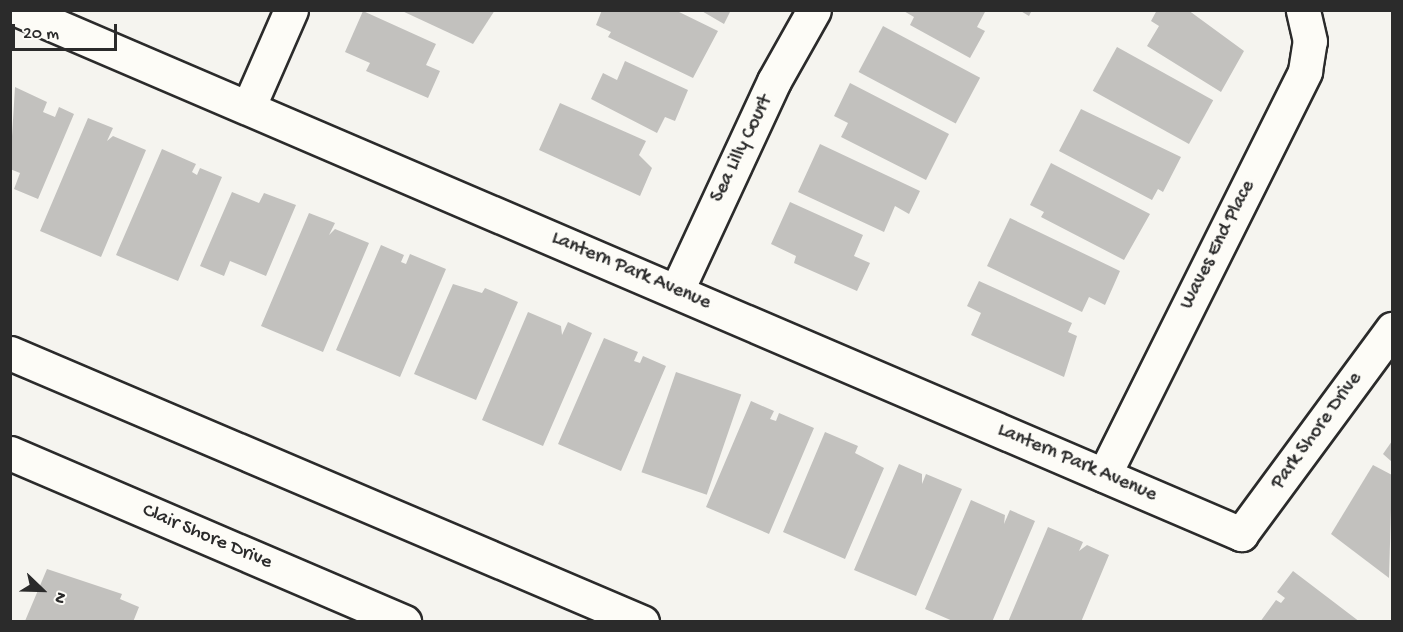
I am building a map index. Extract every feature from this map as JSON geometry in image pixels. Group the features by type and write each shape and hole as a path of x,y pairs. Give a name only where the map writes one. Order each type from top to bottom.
{"street":[{"name":"Lantern Park Avenue","path":"19,10 249,106 1241,534"},
{"path":"249,106 291,10"},
{"name":"Sea Lilly Court","path":"677,291 774,81 814,10"},
{"name":"Waves End Place","path":"1104,475 1305,71 1310,41 1303,10"},
{"name":"Park Shore Drive","path":"1241,534 1392,329"},
{"path":"10,353 642,621"},
{"name":"Clair Shore Drive","path":"10,453 404,621"}],"building":[{"path":"400,10 495,10 473,44"},
{"path":"602,10 675,10 718,31 693,78 608,37 611,32 596,25"},
{"path":"700,10 731,10 724,24"},
{"path":"902,10 986,10 977,27 985,31 970,58 910,25 914,17"},
{"path":"1019,10 1032,10 1029,16"},
{"path":"1157,10 1188,10 1244,51 1221,92 1147,46 1159,26 1151,21"},
{"path":"363,11 436,44 426,65 440,71 428,98 366,71 370,63 345,52"},
{"path":"883,26 980,78 956,124 859,72"},
{"path":"1117,47 1213,100 1189,144 1093,91"},
{"path":"625,61 688,90 675,121 665,117 657,133 591,99 603,73 617,80"},
{"path":"850,83 949,134 926,180 841,137 848,123 834,116"},
{"path":"15,87 47,102 43,112 55,117 59,107 74,114 38,199 14,189 20,173 10,169"},
{"path":"560,103 646,141 639,155 652,168 640,196 539,150"},
{"path":"1081,109 1181,157 1163,192 1158,189 1152,200 1059,151"},
{"path":"88,118 113,128 107,141 113,136 146,150 101,257 40,231"},
{"path":"820,144 920,191 909,214 895,206 884,232 798,192"},
{"path":"162,149 196,164 192,172 197,175 200,168 222,177 178,281 116,255"},
{"path":"1051,163 1150,214 1124,260 1041,217 1044,212 1030,205"},
{"path":"232,192 259,203 264,193 296,205 266,276 230,261 224,276 200,266"},
{"path":"790,202 863,235 854,256 870,263 857,291 794,263 796,256 771,244"},
{"path":"309,213 335,223 329,235 335,229 369,243 323,352 261,326"},
{"path":"1010,218 1120,271 1105,305 1089,297 1082,312 987,266"},
{"path":"381,245 404,255 401,262 406,264 410,254 446,269 400,377 336,350"},
{"path":"979,281 1072,323 1068,332 1077,336 1064,377 971,335 981,313 967,306"},
{"path":"453,284 482,293 485,288 518,302 476,400 414,374"},
{"path":"528,312 561,326 562,335 568,322 592,333 543,446 482,420"},
{"path":"604,338 638,352 634,361 640,363 643,356 666,366 621,471 558,444"},
{"path":"676,372 741,394 707,495 641,472"},
{"path":"751,401 774,411 770,419 776,421 779,413 814,428 769,534 706,507"},
{"path":"825,432 858,446 855,453 884,468 845,559 783,532"},
{"path":"1392,441 1392,462 1383,454"},
{"path":"899,464 922,474 922,484 926,474 962,489 916,596 854,570"},
{"path":"1373,465 1392,475 1389,578 1331,534"},
{"path":"971,500 1005,515 1004,524 1010,510 1035,521 992,622 955,622 925,609"},
{"path":"1048,527 1083,542 1079,551 1087,545 1109,555 1081,622 1008,622"},
{"path":"47,569 122,594 120,599 139,607 133,622 25,621"},
{"path":"1293,571 1360,622 1260,622 1276,600 1281,603 1285,598 1277,592"}]}
